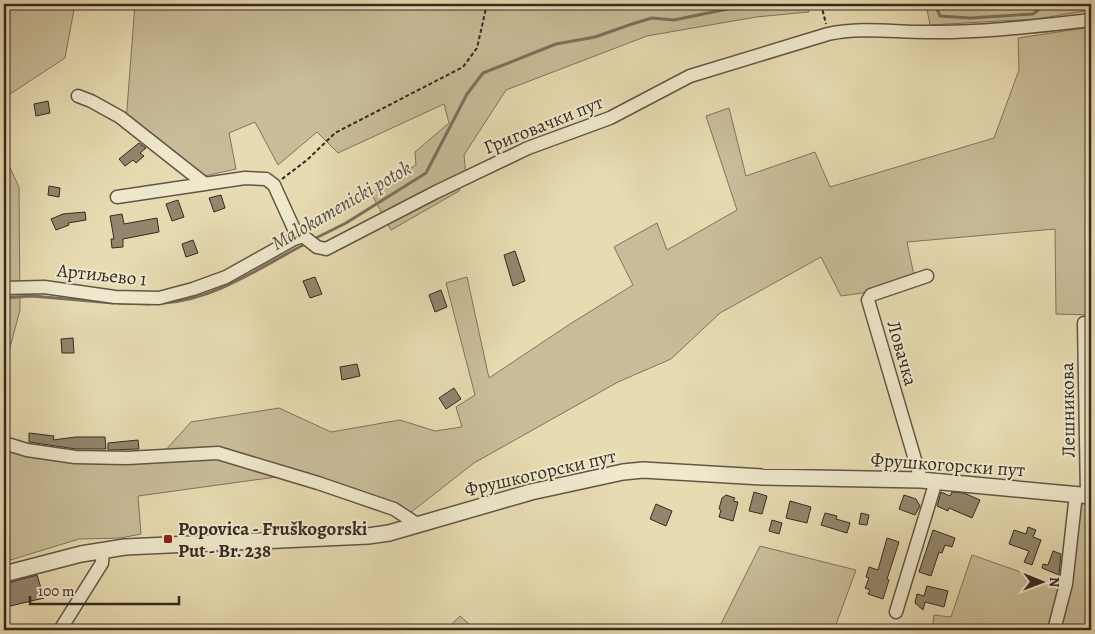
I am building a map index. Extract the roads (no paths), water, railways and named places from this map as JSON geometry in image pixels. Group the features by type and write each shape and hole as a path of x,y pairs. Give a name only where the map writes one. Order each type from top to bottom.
{"street":[{"name":"Григовачки пут","path":"205,184 246,178 266,179 274,185 294,229 317,247 321,249 330,248 436,192 494,164 528,148 610,118 690,76 828,34 846,30 869,29 927,32 1007,30 1091,20"},
{"path":"78,96 91,100 120,117 205,184"},
{"path":"117,196 205,184"},
{"name":"Артиљево 1","path":"4,288 44,287 115,297 159,298 193,289 226,277 294,239 303,236"},
{"name":"Ловачка","path":"927,276 871,295 868,300 928,480"},
{"name":"Лешникова","path":"1054,630 1085,495 1084,323"},
{"path":"4,442 27,450 76,457 127,458 218,453 318,483 394,509 417,524"},
{"name":"Фрушкогорски пут","path":"4,574 103,550 142,546 368,536 388,533 531,492 623,472 644,470 779,478 928,480 1085,495"},
{"path":"896,612 928,480"},
{"path":"60,630 102,563 103,550"}],"waterway":[{"name":"Malokamenicki potok","path":"314,239 346,223 426,173 467,94 483,73 556,44 595,37 652,18 674,20 737,7 784,4"},
{"name":"Malokamenicki potok","path":"935,4 940,16 970,18 1033,14 1046,4"},
{"name":"Malokamenicki potok","path":"1075,4 1081,4"},
{"name":"Malokamenicki potok","path":"164,303 183,300 220,289 307,243"},
{"name":"Malokamenicki potok","path":"4,298 32,296 113,303"},
{"name":"Malokamenicki potok","path":"119,303 150,304"}],"place":[{"name":"Popovica - Fruškogorski Put - Br. 238","path":"168,539"}]}
